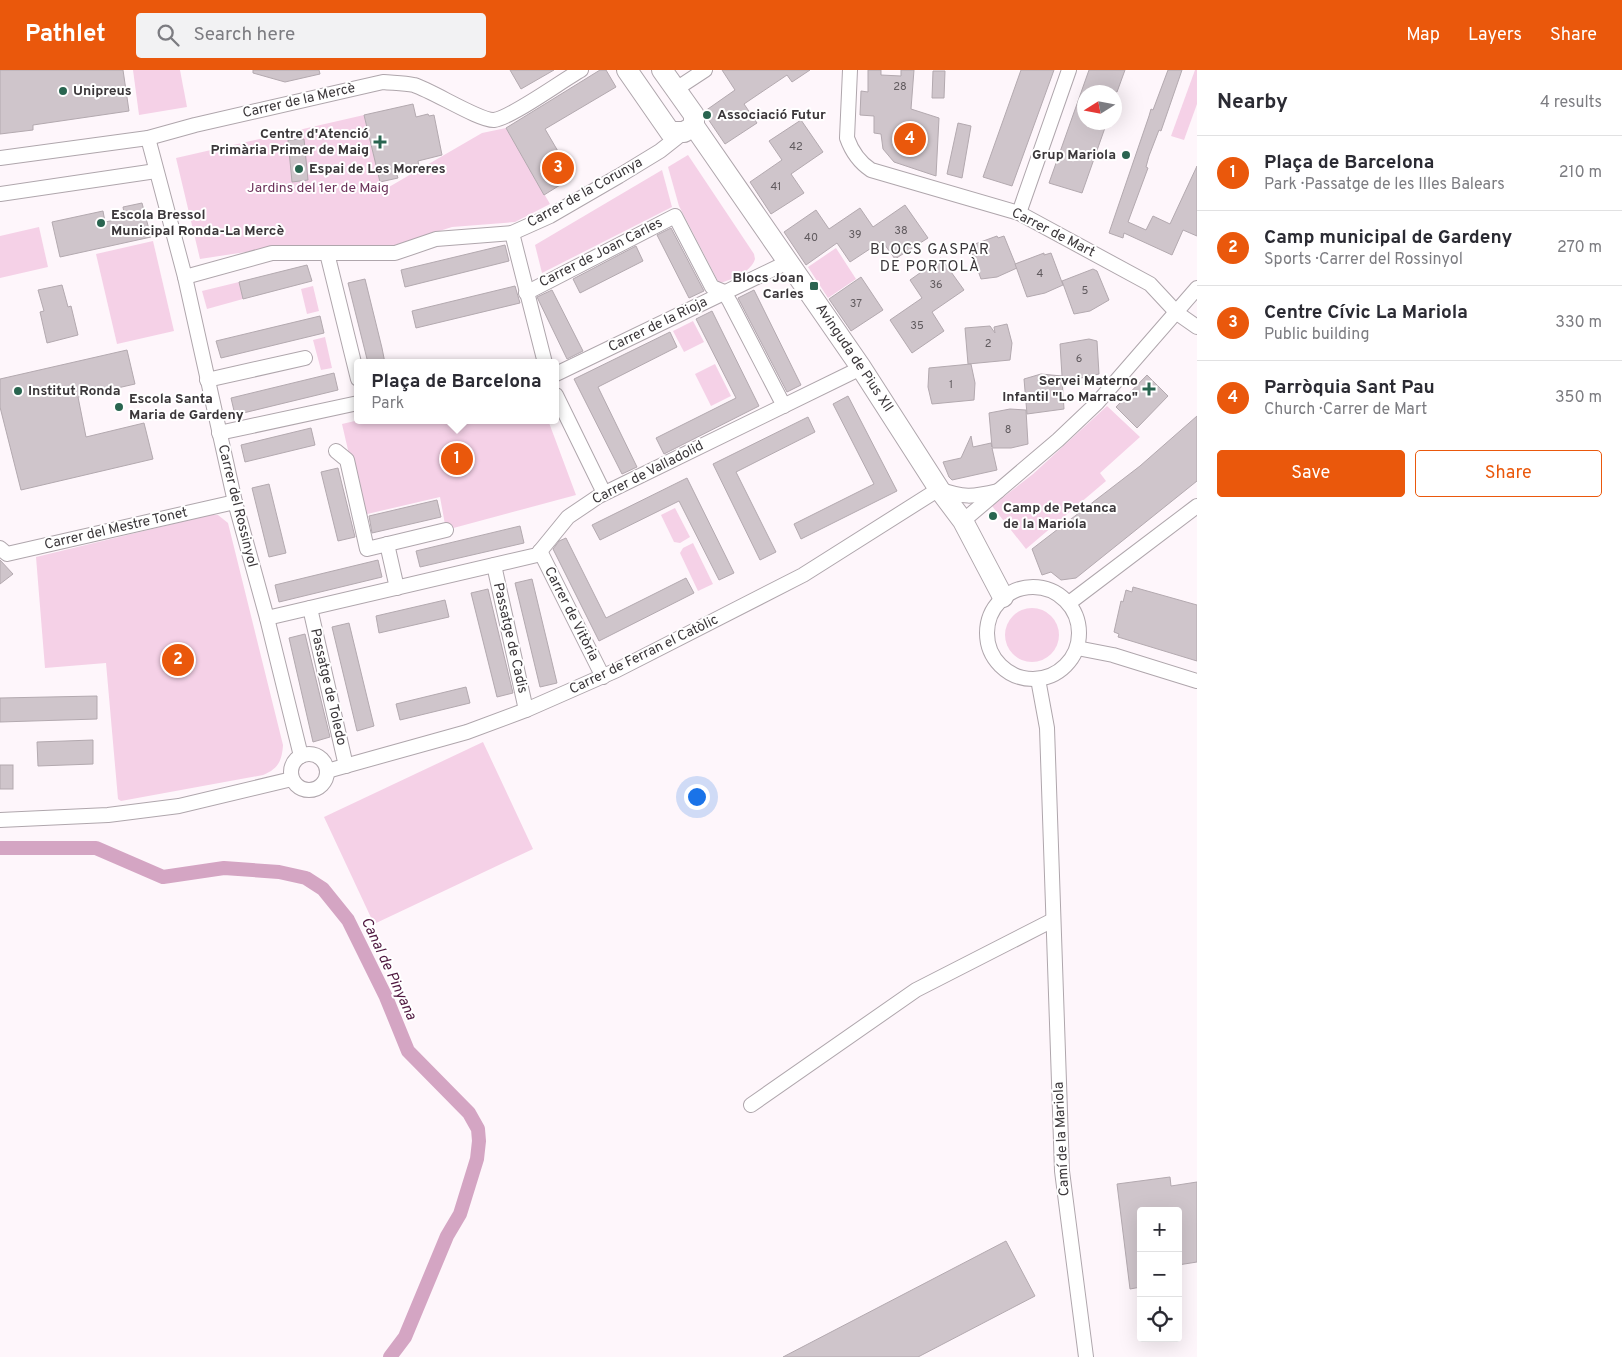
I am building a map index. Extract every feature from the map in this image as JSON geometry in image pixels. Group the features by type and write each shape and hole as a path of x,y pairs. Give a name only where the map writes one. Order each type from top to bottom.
{"street":[{"name":"Carrer de la Mercè","path":"0,158 148,138 195,125 383,82 413,85 451,101 483,119 495,120 510,114 581,70"},
{"path":"628,70 670,132 689,129"},
{"name":"Avinguda de Pius XII","path":"662,70 694,115 689,129 788,262 861,368 939,489 963,521 1003,597"},
{"path":"676,89 704,70"},
{"name":"Carrer de Mart","path":"850,70 847,138 857,158 872,170 1019,213 1150,284 1176,313 1197,326"},
{"path":"1019,213 1069,70"},
{"name":"Carrer de la Corunya","path":"185,278 272,252 395,253 436,240 512,233 550,216 619,176 660,151 689,129"},
{"name":"Carrer del Rossinyol","path":"148,138 185,278 235,502 267,618 301,756"},
{"path":"0,194 156,171"},
{"name":"Carrer de Joan Carles","path":"526,293 675,216 712,287 724,292"},
{"path":"512,233 544,359"},
{"path":"327,253 354,363"},
{"name":"Carrer de la Rioja","path":"559,373 788,262"},
{"path":"963,521 1097,403 1197,288"},
{"path":"724,292 784,406"},
{"path":"207,380 306,358"},
{"name":"Carrer de Valladolid","path":"267,618 537,555 568,517 604,493 861,368"},
{"path":"559,401 604,493"},
{"path":"219,433 354,403"},
{"path":"336,451 347,460 367,549 446,530"},
{"path":"939,489 956,495 974,497 998,491"},
{"name":"Carrer de Ferran el Catòlic","path":"327,771 467,732 526,710 603,677 803,575 939,489"},
{"name":"Carrer del Mestre Tonet","path":"0,548 7,554 235,502"},
{"path":"1069,603 1197,506"},
{"path":"387,544 397,588"},
{"name":"Carrer de Vitòria","path":"540,551 603,677"},
{"name":"Passatge de Cadis","path":"494,566 526,710"},
{"path":"1038,586 1050,589 1069,603 1077,617 1080,632 1077,648 1071,660 1062,669 1051,676 1038,679 1023,678 1010,673 998,664 990,651 987,637 988,622 994,608 1003,597 1019,589 1038,586"},
{"name":"Passatge de Toledo","path":"310,608 346,766"},
{"path":"1077,648 1113,655 1197,681"},
{"name":"Camí de la Mariola","path":"1038,679 1047,728 1062,1171 1086,1357"},
{"path":"307,754 318,757 325,765 327,771 324,782 316,789 300,788 292,779 291,768 301,756 307,754"},
{"path":"0,820 108,816 170,807 292,779"},
{"path":"751,1105 916,990 1053,920"}],"green space":[{"path":"133,70 180,70 187,107 139,115"},
{"path":"1195,70 1197,70 1197,104 1184,140 1171,136"},
{"name":"Jardins del 1er de Maig","path":"364,115 382,191 482,133 506,128 550,204 515,222 452,227 386,248 278,247 200,259 176,158"},
{"path":"688,155 754,254 755,259 750,268 730,280 719,283 679,206 668,167"},
{"path":"662,170 672,207 542,273 535,245"},
{"path":"39,227 48,267 0,278 0,236"},
{"path":"153,241 174,331 117,344 96,254"},
{"path":"836,248 856,279 828,298 808,267"},
{"path":"239,282 243,299 207,309 202,291"},
{"path":"313,286 319,311 307,314 301,289"},
{"path":"693,321 704,342 684,352 673,331"},
{"path":"325,337 332,368 321,370 313,340"},
{"path":"715,364 731,396 711,406 695,374"},
{"path":"1107,406 1140,437 1100,473 1106,481 1026,549 992,506 1033,474"},
{"path":"354,421 354,424 549,424 576,495 446,530 440,497 363,515 342,424"},
{"path":"675,508 690,537 680,543 674,542 661,515"},
{"path":"210,515 218,515 228,523 283,745 282,756 276,767 263,775 121,801 118,799 106,663 45,668 36,557"},
{"path":"693,543 713,584 698,591 680,553 683,548"},
{"path":"1027,608 1037,608 1047,612 1055,620 1059,635 1055,650 1047,658 1037,662 1027,662 1017,658 1009,650 1005,640 1005,630 1009,620 1017,612"},
{"path":"483,742 533,849 374,924 324,817"}],"building":[{"name":"Unipreus","path":"0,70 123,70 129,111 33,125 33,130 0,134"},
{"path":"253,70 319,70 320,74 285,82 253,73"},
{"path":"510,70 554,70 521,89"},
{"path":"600,70 606,70 616,87 545,129 573,177 544,195 506,128"},
{"path":"722,70 810,70 792,82 787,75 744,104 757,123 725,144 706,116 705,111 735,90"},
{"path":"868,70 881,70 881,75 901,76 901,70 914,70 911,109 939,118 936,176 894,162 883,149 881,134 874,133 874,116 860,115 861,91 868,92"},
{"path":"1021,70 1054,70 1012,186 983,177"},
{"path":"1089,70 1125,70 1120,85 1084,85"},
{"path":"1168,70 1182,70 1161,131 1159,130 1149,156 1146,167 1148,168 1128,222 1146,230 1153,216 1170,224 1197,166 1197,236 1183,230 1172,255 1124,233 1123,238 1109,233 1151,109 1153,110"},
{"path":"933,71 945,71 944,98 932,98"},
{"name":"Centre d'Atenció Primària Primer de Maig","path":"413,104 416,117 428,114 429,116 434,115 442,155 418,161 419,167 396,172 398,178 380,182 364,115"},
{"path":"1077,104 1077,130 1104,130 1082,193 1049,183"},
{"path":"801,120 823,152 791,174 804,193 771,214 750,182 782,160 769,141"},
{"path":"958,123 971,126 962,178 947,174"},
{"name":"Espai de Les Moreres","path":"304,139 308,180 292,182 288,140"},
{"path":"142,203 151,237 60,257 52,222 103,211 105,222 125,218 123,207"},
{"path":"905,205 928,238 895,259 882,241 850,262 837,243 806,265 784,232 816,210 829,229 860,208 873,227"},
{"path":"671,228 704,291 689,298 657,235"},
{"path":"997,236 998,238 1004,236 1017,268 997,277 981,279 970,248 975,244"},
{"path":"505,245 509,261 405,287 401,270"},
{"path":"636,246 643,261 580,293 573,279"},
{"path":"1044,253 1044,255 1051,253 1063,285 1045,293 1027,297 1015,264"},
{"path":"941,258 964,290 932,312 944,331 912,353 890,320 922,298 910,280"},
{"path":"307,265 312,281 243,299 239,282"},
{"path":"1093,269 1097,271 1109,300 1090,311 1074,314 1062,281"},
{"path":"861,277 883,310 851,331 829,299"},
{"path":"365,279 384,359 367,359 348,283"},
{"path":"62,285 68,307 71,306 78,335 47,343 40,312 44,311 38,290"},
{"path":"515,286 520,303 416,328 412,311"},
{"path":"552,290 583,351 567,359 537,297"},
{"path":"754,290 801,385 787,392 738,298"},
{"path":"712,311 759,406 664,454 656,438 736,398 696,319"},
{"path":"320,316 324,333 221,358 216,341"},
{"path":"1007,324 1012,343 1010,360 968,364 965,328 990,326 995,333 994,327"},
{"path":"670,332 677,347 598,387 637,467 622,474 574,379"},
{"path":"1089,339 1097,341 1099,374 1081,378 1062,378 1064,409 1027,414 1024,379 1041,374 1062,376 1060,344"},
{"path":"127,350 135,384 78,397 86,437 144,423 153,459 21,490 0,407 0,379"},
{"path":"971,364 975,383 974,400 932,404 928,387 929,368"},
{"path":"334,373 338,390 235,415 231,398"},
{"path":"1147,375 1168,396 1137,428 1116,407"},
{"path":"848,396 897,491 801,539 794,524 874,484 833,404"},
{"path":"1010,409 1026,410 1028,444 1011,448 992,448 997,470 952,480 943,462 961,458 971,436 973,447 991,443 992,447 989,413"},
{"path":"1197,416 1197,481 1076,578 1061,580 1051,572 1042,575 1032,549 1140,466"},
{"path":"808,417 815,432 736,472 776,552 760,560 713,464"},
{"path":"311,428 315,445 245,462 241,445"},
{"path":"338,468 355,537 338,541 321,472"},
{"path":"687,478 734,573 719,580 679,501 600,540 592,525"},
{"path":"269,484 286,553 269,557 252,488"},
{"path":"437,500 441,517 372,533 369,516"},
{"path":"520,526 524,543 420,567 416,551"},
{"path":"566,538 606,618 686,578 694,593 599,641 553,549 559,541"},
{"path":"0,560 13,574 0,584"},
{"path":"378,560 382,577 279,602 275,585"},
{"path":"532,579 557,683 540,687 515,583"},
{"path":"1133,587 1197,605 1197,661 1118,637 1119,634 1114,632 1121,601 1123,602 1126,590 1132,592"},
{"path":"488,589 513,693 497,697 471,593"},
{"path":"445,600 449,617 379,633 376,616"},
{"path":"349,623 374,726 357,731 332,627"},
{"path":"305,634 330,737 313,742 289,638"},
{"path":"466,687 470,703 400,720 396,704"},
{"path":"97,696 97,719 0,722 0,698"},
{"path":"93,740 93,764 38,766 37,742"},
{"path":"0,765 13,765 13,789 0,789"},
{"path":"1170,1177 1171,1186 1197,1182 1197,1262 1182,1264 1182,1207 1137,1207 1137,1288 1130,1289 1117,1184"},
{"path":"1006,1241 1035,1296 918,1357 783,1357"}],"waterway":[{"name":"Canal de Pinyana","path":"0,848 96,848 163,877 224,868 279,872 306,878 323,889 348,920 386,997 408,1051 469,1113 478,1129 477,1159 460,1214 447,1236 405,1337 390,1357"}],"place":[{"name":"Unipreus","path":"63,91"},
{"name":"Associació Futur","path":"707,115"},
{"name":"Parròquia Sant Pau","path":"910,139"},
{"name":"Centre d'Atenció Primària Primer de Maig","path":"380,142"},
{"name":"Grup Mariola","path":"1126,155"},
{"name":"Centre Cívic La Mariola","path":"558,168"},
{"name":"Espai de Les Moreres","path":"299,169"},
{"name":"Escola Bressol Municipal Ronda-La Mercè","path":"101,223"},
{"name":"Blocs Joan Carles","path":"814,286"},
{"name":"Servei Materno Infantil \"Lo Marraco\"","path":"1149,389"},
{"name":"Institut Ronda","path":"18,391"},
{"name":"Escola Santa Maria de Gardeny","path":"119,407"},
{"name":"Plaça de Barcelona","path":"457,459"},
{"name":"Camp de Petanca de la Mariola","path":"993,516"},
{"name":"Camp municipal de Gardeny","path":"178,660"}],"district":[{"name":"BLOCS GASPAR DE PORTOLÀ","path":"930,258"}]}
